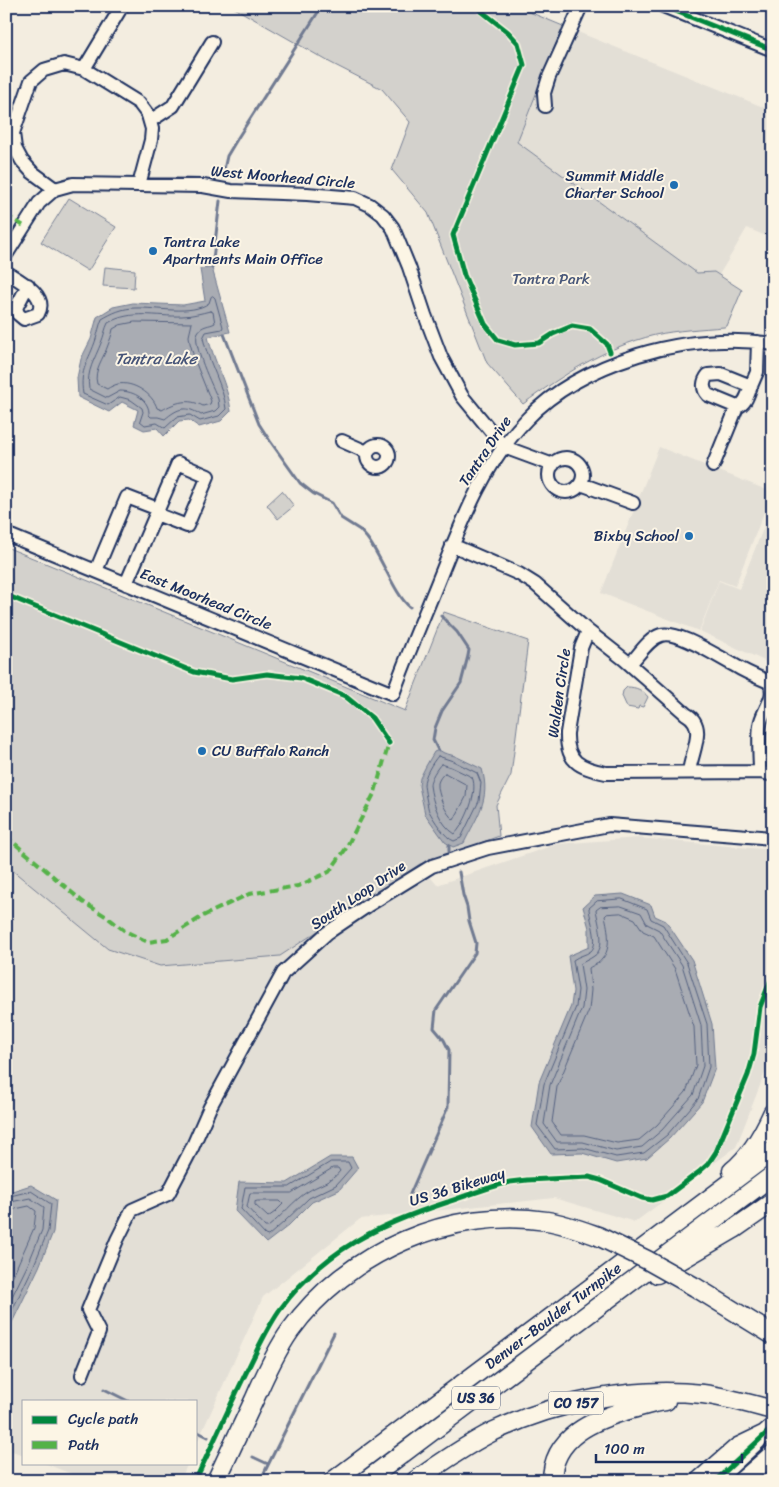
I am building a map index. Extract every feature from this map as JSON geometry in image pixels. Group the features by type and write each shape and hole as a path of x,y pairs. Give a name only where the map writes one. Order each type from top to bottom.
{"highway":[{"path":"677,1223 746,1158 767,1126 773,1112"},
{"name":"Denver–Boulder Turnpike","path":"333,1481 773,1151"},
{"name":"Denver–Boulder Turnpike","path":"366,1481 773,1175"},
{"path":"586,1316 734,1228 773,1202"},
{"path":"216,1481 276,1354 290,1331 320,1296 355,1267 395,1245 434,1230 475,1221 514,1218 567,1225 598,1236 647,1260 773,1335"},
{"name":"CO 157","path":"415,1481 459,1451 492,1432 539,1414 582,1402 638,1394 687,1393 723,1397 773,1410"},
{"path":"552,1481 554,1463 562,1447 571,1436 608,1416 659,1401 684,1399 754,1405"},
{"path":"699,1481 738,1447 769,1431"},
{"path":"742,1481 773,1454"}],"main road":[{"path":"715,1481 769,1431"}],"street":[{"path":"84,69 122,6"},
{"path":"546,106 544,93 549,77 581,6"},
{"path":"663,6 773,50"},
{"path":"150,121 173,106 212,42"},
{"path":"6,255 40,202 55,189 32,172 22,161 15,148 13,132 31,81 44,70 64,64 84,69 139,103 148,115 152,129 152,140 139,184"},
{"name":"West Moorhead Circle","path":"55,189 73,184 203,186 231,191 355,198 370,204 383,215 393,228 449,373 462,396 504,446"},
{"path":"6,272 28,285"},
{"name":"Tantra Drive","path":"393,694 470,502 504,446 527,418 564,388 589,373 666,347 731,340 773,344"},
{"path":"713,466 736,407 741,405 746,399 757,372 758,342"},
{"path":"736,407 706,394 704,384 707,376 721,374 751,386"},
{"path":"342,441 367,452"},
{"path":"504,446 552,465"},
{"path":"564,458 577,462 583,470 581,484 576,489 568,492 557,489 552,484 549,476 552,465 564,458"},
{"path":"96,571 127,497 157,511 187,526 208,476 178,463 157,511 126,584"},
{"path":"581,484 633,503"},
{"name":"East Moorhead Circle","path":"6,534 393,694"},
{"path":"452,545 519,574 543,590 588,632 630,664 696,723 697,741 690,761 689,772"},
{"name":"Walden Circle","path":"588,632 580,648 566,745 579,766 606,773 760,772 773,775"},
{"path":"630,664 652,640 662,635 668,635 709,650 769,682 772,687 772,694 760,724 760,772"},
{"name":"South Loop Drive","path":"82,1375 99,1332 88,1310 117,1240 132,1210 168,1194 210,1108 283,973 327,934 373,902 432,866 488,848 608,825 773,838"}],"shaded area":[{"name":"Summit Middle Charter School","path":"563,26 773,111 773,239 747,228 719,275 714,272 697,273 517,142"},
{"name":"Bixby School","path":"659,447 772,492 735,586 719,580 699,631 601,593"},
{"path":"773,504 773,665 700,631 719,581 739,589"},
{"path":"6,547 398,838 437,885 557,844 638,838 773,850 773,1052 736,1147 635,1222 554,1198 360,1219 263,1297 198,1441 198,1400 22,1400 22,1454 6,1449"},
{"path":"46,1464 188,1464 180,1481 89,1481"}],"green space":[{"name":"Tantra Park","path":"231,6 515,6 563,26 517,142 697,273 714,272 742,290 727,326 663,333 637,340 585,363 523,404 487,363 428,213 392,170 410,122 382,89 331,63"},
{"path":"69,198 116,227 88,271 41,242"},
{"path":"105,267 135,270 134,288 103,286"},
{"path":"282,491 294,506 278,519 267,505"},
{"name":"CU Buffalo Ranch","path":"6,547 405,711 444,612 528,641 511,775 496,805 499,836 420,864 280,956 160,966 108,949 6,865"},
{"path":"627,687 639,689 648,697 643,707 639,706 638,709 627,707 622,696 623,691"}],"water":[{"name":"Tantra Lake","path":"212,268 230,332 208,337 227,392 231,411 221,421 199,427 189,420 179,421 164,436 157,428 144,430 134,425 138,410 122,402 109,412 78,397 77,378 81,359 91,339 97,317 113,307 133,303 183,305 205,301 200,269"},
{"path":"439,750 482,769 484,780 484,799 478,816 464,843 453,847 445,842 425,814 419,786 420,778 426,766 434,752"},
{"path":"623,894 651,905 655,916 666,921 692,960 712,1024 715,1068 702,1102 670,1138 647,1158 616,1163 582,1153 551,1154 532,1127 539,1082 571,1006 573,991 568,956 589,947 589,928 583,907 595,896"},
{"path":"330,1157 352,1157 358,1168 339,1190 312,1202 288,1226 266,1243 235,1211 239,1182 287,1183"},
{"path":"31,1185 56,1200 53,1232 39,1267 6,1335 6,1193"}],"waterway":[{"path":"223,174 227,156 322,6"},
{"path":"212,268 220,201"},
{"path":"224,334 259,424 270,441 300,483 314,494 332,503 341,518 360,530 367,538 399,594 410,607"},
{"path":"438,750 433,740 435,728 442,711 461,683 469,650 457,632 441,616"},
{"path":"449,845 449,851"},
{"path":"410,1194 448,1107 449,1050 444,1040 434,1028 436,1010 475,953 476,943 469,921 459,872"},
{"path":"260,1481 334,1333"},
{"path":"104,1389 126,1400"},
{"path":"198,1432 208,1437"},
{"path":"253,1457 268,1464"}],"marked path":[{"path":"6,215 24,226"},
{"path":"6,836 83,902 125,931 148,942 167,939 203,916 249,894 298,886 329,872 345,850 375,792 389,743 387,740"}],"cycle path":[{"path":"475,6 508,32 518,43 524,65 453,235 464,275 485,324 498,340 515,345 539,343 553,334 572,326 590,329 607,344 610,352"},
{"path":"663,6 773,50"},
{"path":"6,595 194,672 232,679 267,674 301,678 345,696 372,718 389,743"},
{"name":"US 36 Bikeway","path":"195,1481 259,1345 279,1311 314,1271 354,1242 376,1230 423,1210 510,1182 589,1177 642,1198 652,1200 667,1196 699,1172 708,1164 716,1152 748,1075 754,1054 760,1007 773,974"},
{"path":"715,1481 773,1427"}],"place":[{"name":"Summit Middle Charter School","path":"674,185"},
{"name":"Tantra Lake Apartments Main Office","path":"153,251"},
{"name":"Bixby School","path":"689,536"},
{"name":"CU Buffalo Ranch","path":"202,751"}]}
